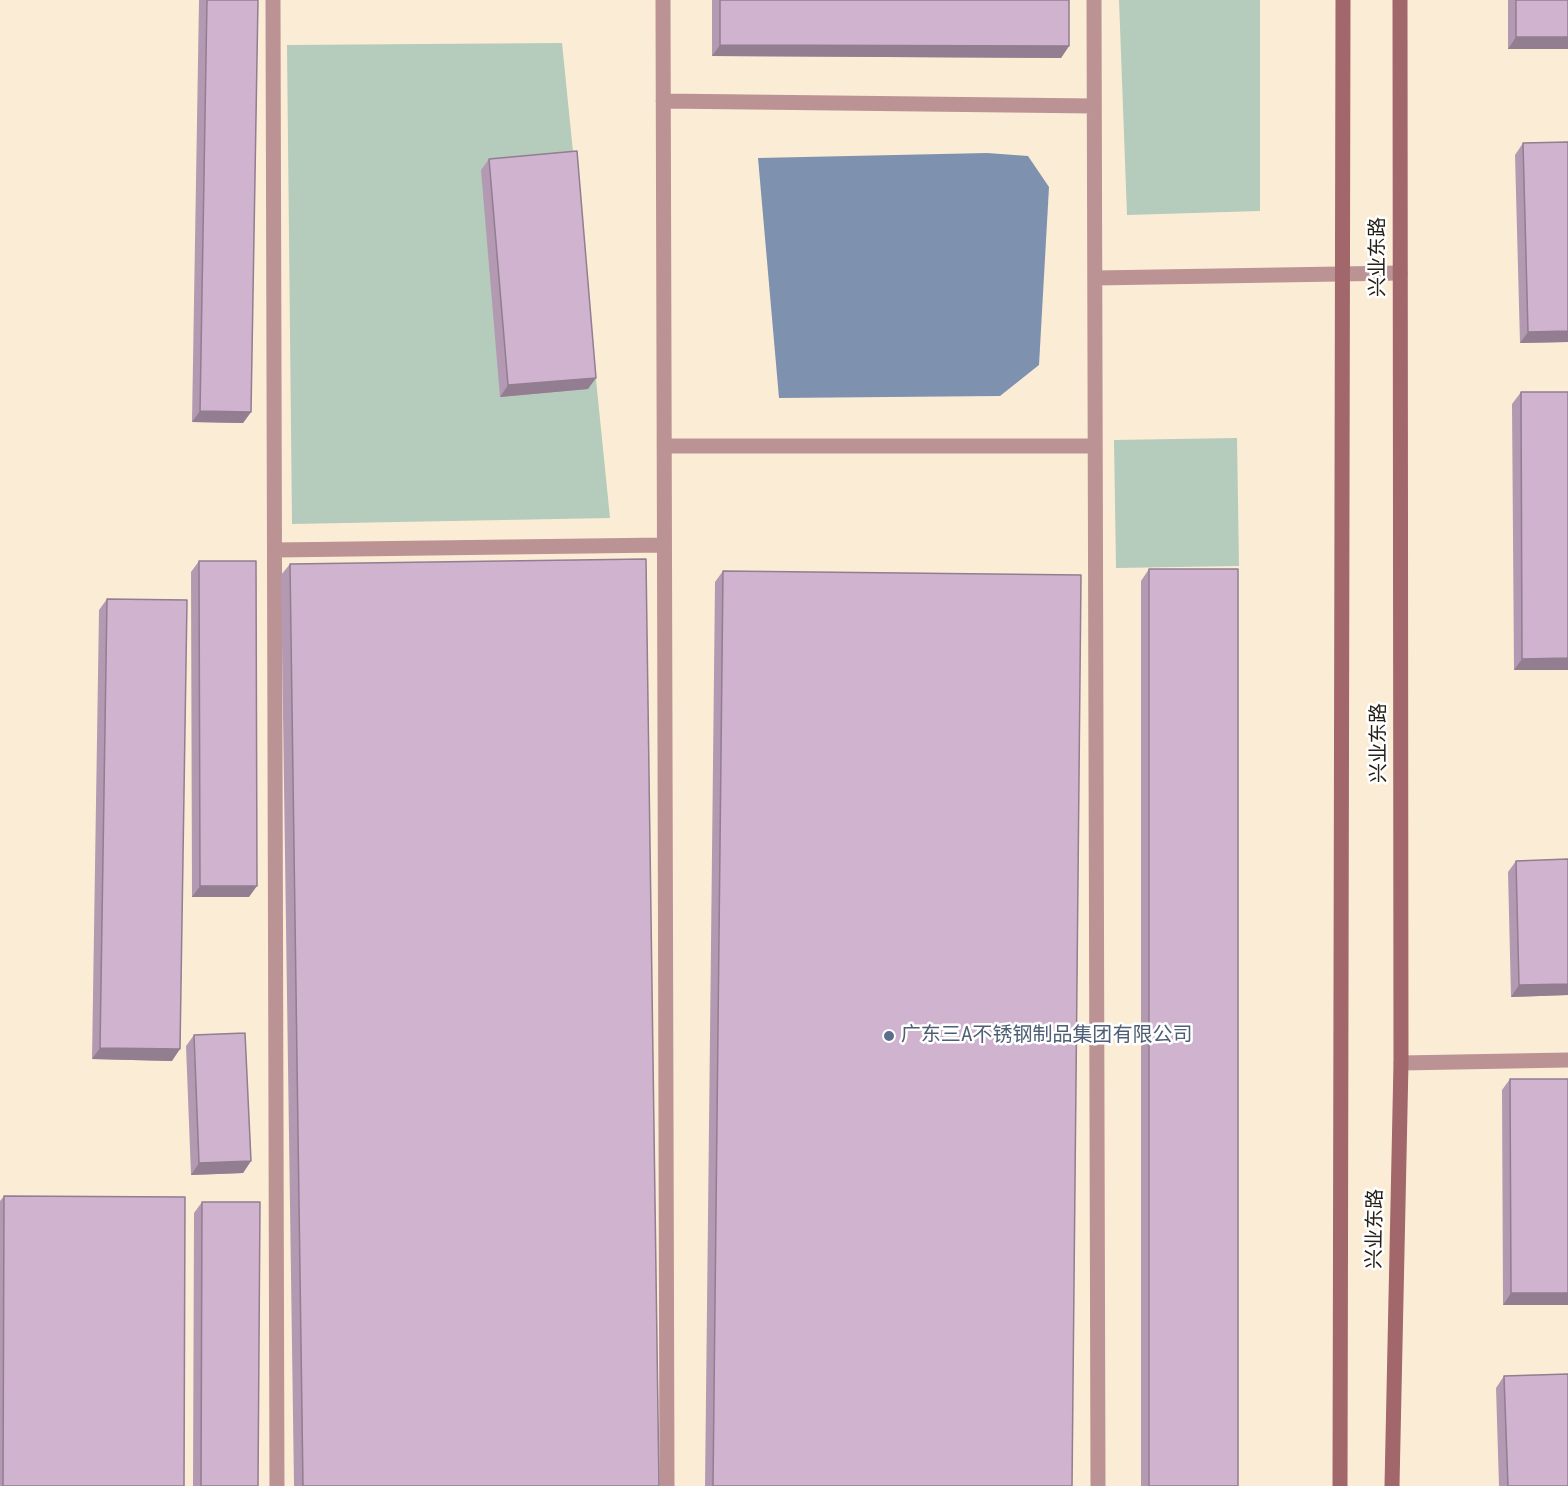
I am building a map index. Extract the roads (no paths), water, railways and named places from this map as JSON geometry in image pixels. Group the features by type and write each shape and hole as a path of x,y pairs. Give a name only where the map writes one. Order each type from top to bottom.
{"street":[{"name":"兴业东路","path":"1340,1486 1343,0"},
{"name":"兴业东路","path":"1392,1486 1401,1063 1400,0"}],"lane":[{"path":"273,0 277,1486"},
{"path":"663,0 667,1486"},
{"path":"1094,0 1098,1486"},
{"path":"663,101 1094,106"},
{"path":"1095,278 1400,273"},
{"path":"664,446 1095,446"},
{"path":"275,550 664,545"},
{"path":"1401,1063 1568,1060"}],"water":[{"path":"987,153 1028,156 1049,187 1039,365 1000,396 779,398 758,158"}],"place":[{"name":"广东三A不锈钢制品集团有限公司","path":"889,1036"}]}
